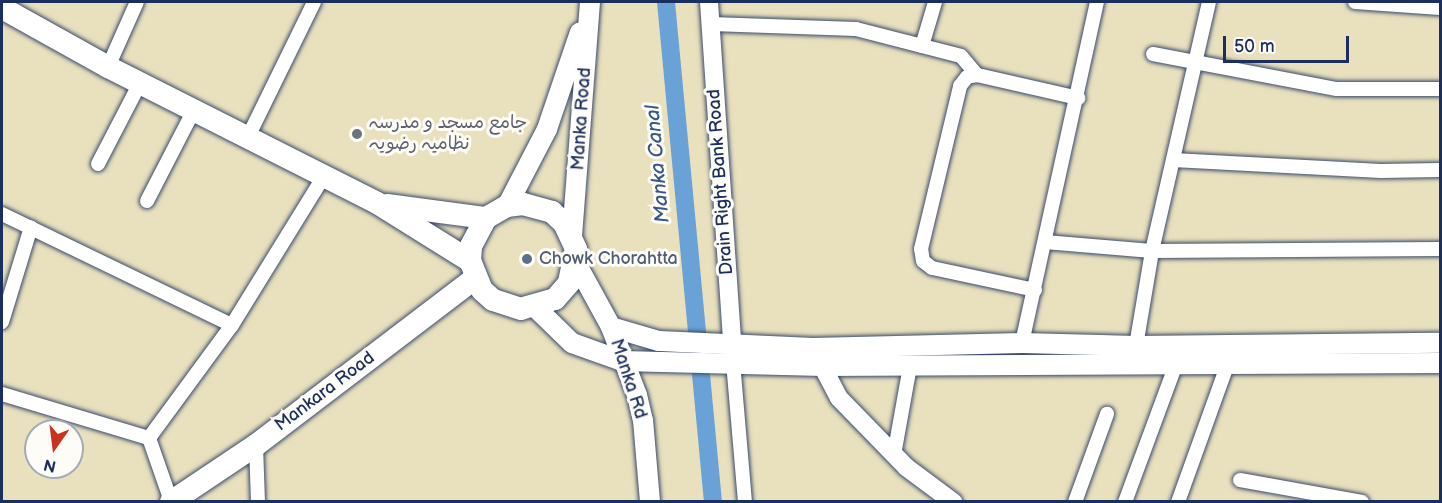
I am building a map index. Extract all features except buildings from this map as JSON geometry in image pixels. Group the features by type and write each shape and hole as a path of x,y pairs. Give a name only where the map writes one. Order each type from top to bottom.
{"main road":[{"path":"507,206 538,206 558,218 572,236 576,263 562,291 536,308 521,309 500,304 482,290 472,269 471,246 486,219 507,206 547,129 590,2"},
{"name":"Manka Road","path":"572,236 590,2"},
{"path":"2,8 108,67 377,203 472,269"},
{"path":"377,203 486,219"},
{"name":"Manka Rd","path":"576,263 611,327 643,420 650,501"},
{"name":"Mankara Road","path":"171,501 256,445 472,269"},
{"path":"536,308 572,343 622,361 656,362 724,352 1022,343 1136,346 1440,343"},
{"path":"611,327 659,341 823,366 1440,363"}],"street":[{"path":"108,67 137,2"},
{"path":"248,137 314,2"},
{"name":"Drain Right Bank Road","path":"709,2 724,352"},
{"path":"922,45 935,2"},
{"path":"1022,343 1078,98 1096,2"},
{"path":"1136,346 1152,251 1209,2"},
{"path":"1355,2 1440,8"},
{"path":"711,24 856,28 962,56 977,75"},
{"path":"1153,54 1337,89 1440,89"},
{"path":"1035,290 932,268 923,261 921,249 960,86 967,77 977,75 1078,98"},
{"path":"98,164 140,83"},
{"path":"147,201 194,110"},
{"path":"1173,160 1381,171 1440,170"},
{"path":"149,438 232,325 324,176"},
{"path":"2,214 232,325"},
{"path":"2,322 31,228"},
{"path":"1045,242 1152,251 1440,249"},
{"path":"813,348 839,398 934,496 953,501"},
{"path":"724,352 745,501"},
{"path":"1178,501 1228,363"},
{"path":"1125,501 1176,364"},
{"path":"894,455 910,366"},
{"path":"2,394 149,438"},
{"path":"1075,501 1107,414"},
{"path":"149,438 171,501"},
{"path":"256,445 258,501"},
{"path":"1240,480 1362,501"}],"waterway":[{"name":"Manka Canal","path":"666,2 713,502"}],"place":[{"name":"جامع مسجد و مدرسہ نظامیہ رضویہ","path":"357,134"},
{"name":"Chowk Chorahtta","path":"527,259"}]}
